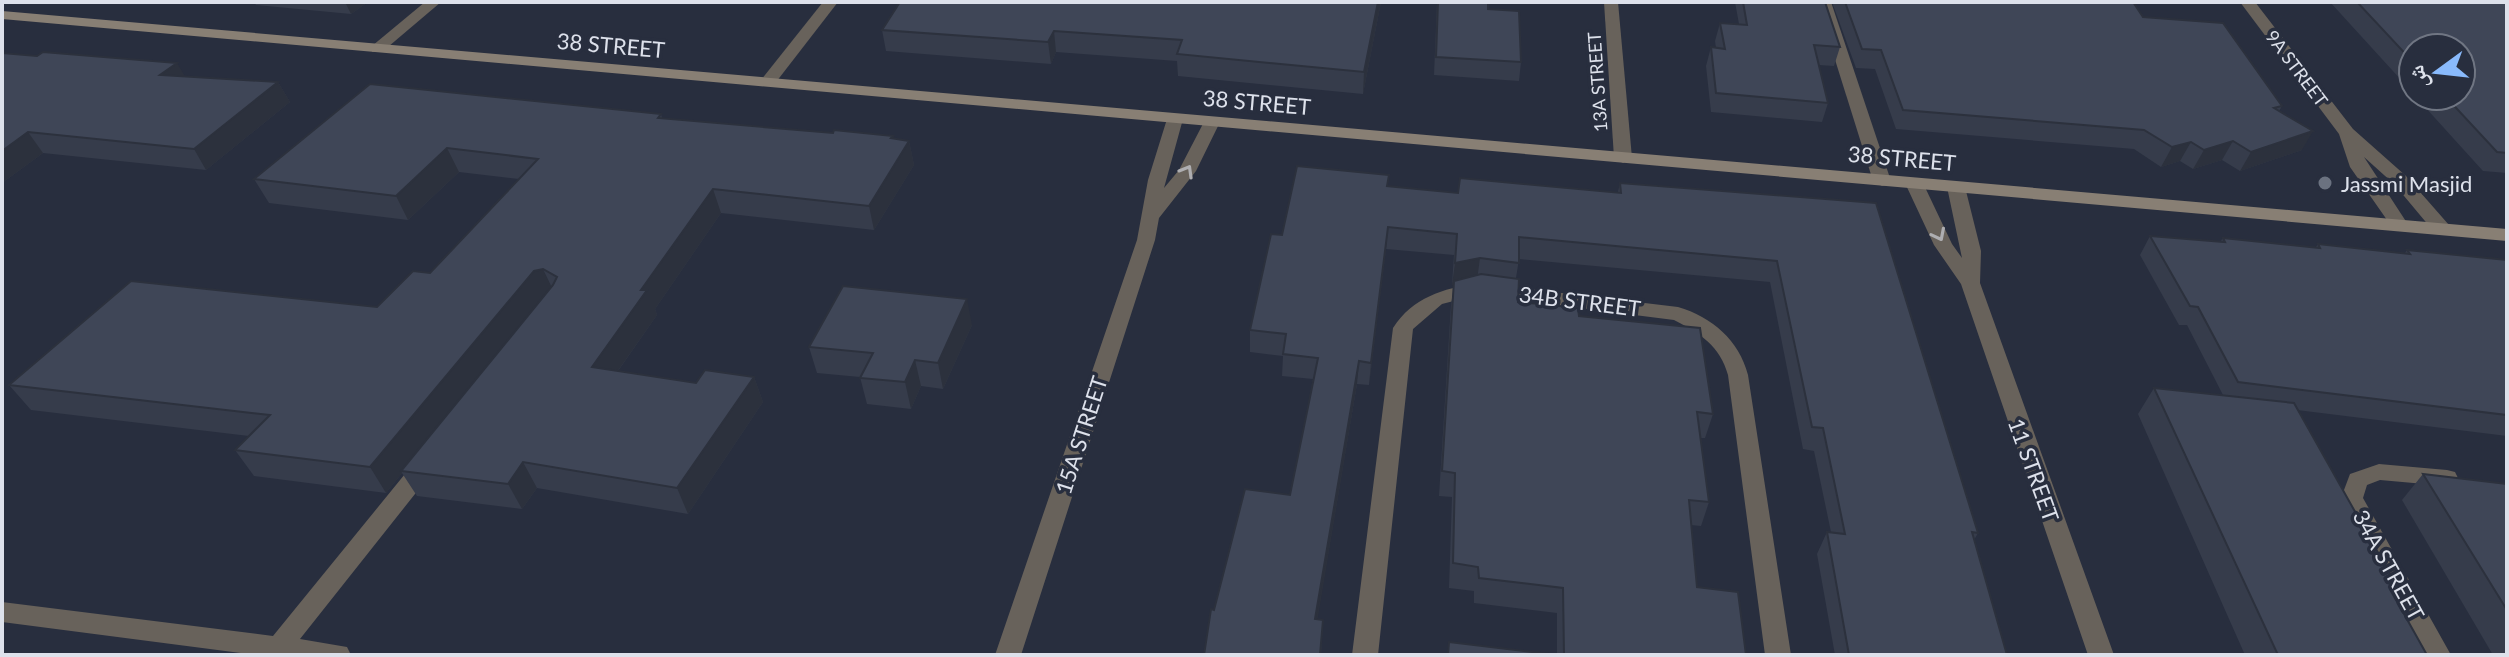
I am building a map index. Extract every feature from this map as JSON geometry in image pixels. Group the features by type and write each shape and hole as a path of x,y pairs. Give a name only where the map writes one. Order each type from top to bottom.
{"street":[{"path":"377,49 434,2"},
{"path":"767,83 831,2"},
{"name":"13A STREET","path":"1611,2 1623,158"},
{"path":"1824,2 1882,181"},
{"name":"9A STREET","path":"2247,2 2347,133 2390,170 2442,229"},
{"name":"38 STREET","path":"2,15 2507,235"},
{"name":"15A STREET","path":"1008,655 1153,214 1157,180 1175,119"},
{"name":"15A STREET","path":"1153,214 1187,171 1212,122"},
{"name":"9A STREET","path":"2347,133 2359,167 2400,226"},
{"name":"11 STREET","path":"1914,183 1943,245 1970,283 2101,655"},
{"name":"11 STREET","path":"1956,187 1972,251 1970,283"},
{"name":"34B STREET","path":"1365,655 1403,328 1419,308 1444,294 1477,289 1678,314 1703,325 1724,341 1735,358 1738,375 1778,655"},
{"path":"278,648 436,450"},
{"name":"34A STREET","path":"2438,655 2352,498 2358,480 2379,472 2466,480"},
{"path":"2,612 338,655"}],"building":[{"path":"900,2 1378,2 1364,72 1177,54 1182,40 1054,31 1048,42 882,30"},
{"path":"1438,2 1488,2 1488,9 1519,11 1521,62 1436,57"},
{"path":"1743,2 1825,2 1840,47 1814,45 1828,103 1716,93 1711,47 1725,49 1720,23 1747,25"},
{"path":"1845,2 2133,2 2143,17 2223,23 2282,106 2274,108 2313,131 2251,152 2233,141 2204,150 2191,142 2172,147 2144,130 1903,110 1881,50 1862,49"},
{"path":"2357,2 2507,2 2507,153 2497,152 2460,112 2477,112 2477,32 2397,32 2397,45"},
{"path":"43,52 177,63 160,75 278,82 194,149 28,132 2,151 2,53 37,56"},
{"path":"370,84 661,114 658,118 833,133 834,130 893,136 891,138 909,141 869,206 713,189 641,290 647,290 592,367 696,383 705,370 754,377 677,488 523,462 508,484 401,471 553,285 557,277 543,269 534,271 370,467 235,450 270,415 9,385 131,281 377,307 413,271 430,273 538,159 447,148 396,196 254,179"},
{"path":"1297,166 1389,175 1387,186 1458,193 1460,178 1621,193 1620,183 1876,203 1978,533 1972,532 2007,655 1849,655 1827,532 1845,534 1823,428 1812,427 1777,261 1519,237 1519,263 1480,258 1455,263 1457,234 1388,227 1371,363 1359,361 1315,619 1323,620 1320,655 1204,655 1211,609 1214,610 1245,489 1290,495 1318,358 1283,354 1286,334 1250,330 1271,234 1282,235"},
{"path":"2150,236 2225,242 2223,238 2320,248 2318,244 2507,260 2507,415 2238,382 2198,307 2190,306"},
{"path":"1481,274 1519,279 1518,302 1578,308 1579,316 1700,328 1713,414 1697,412 1709,502 1689,500 1697,587 1738,592 1746,655 1564,655 1563,588 1479,578 1478,567 1453,563 1455,473 1442,471 1454,281"},
{"path":"843,286 967,299 938,363 915,360 905,382 860,378 873,353 809,347"},
{"path":"2154,388 2294,403 2408,606 2399,605 2427,655 2278,655"},
{"path":"2423,474 2507,484 2507,610"},
{"path":"1449,642 1557,655 1448,655"}],"place":[{"name":"Jassmi Masjid","path":"2325,183"}]}
